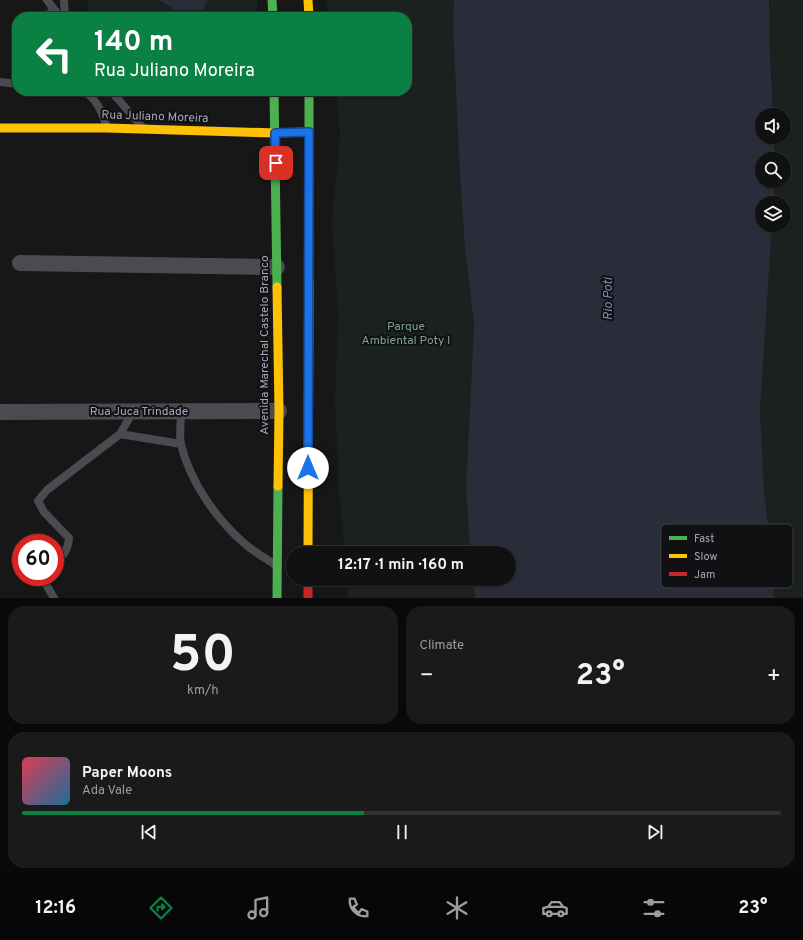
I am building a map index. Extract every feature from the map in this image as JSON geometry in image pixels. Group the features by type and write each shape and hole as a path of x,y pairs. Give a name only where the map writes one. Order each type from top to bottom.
{"main road":[{"path":"272,0 273,12"},
{"path":"308,0 309,12"},
{"name":"Avenida Marechal Castelo Branco","path":"274,96 281,498 277,566 277,598"},
{"path":"307,546 304,500 309,96"},
{"name":"Rua Juliano Moreira","path":"0,128 107,128 275,133 309,132"},
{"path":"308,586 308,598"}],"street":[{"path":"20,263 277,267"},
{"name":"Rua Juca Trindade","path":"0,412 279,411"}],"lane":[{"path":"47,0 54,10 51,12"},
{"path":"64,0 65,12"},
{"path":"0,82 12,82"},
{"path":"90,96 94,99 103,115 107,128"},
{"path":"116,96 144,129"},
{"path":"64,555 68,547 69,538 44,512 38,501 47,490 120,434 133,412"},
{"path":"181,412 181,444 188,464 203,495 226,525 246,544 277,566"},
{"path":"120,434 181,444"},
{"path":"47,586 54,598"}],"green space":[{"path":"87,0 159,0 175,10 202,10 208,0 257,0 257,12 88,12"},
{"name":"Parque Ambiental Poty I","path":"326,0 454,0 453,28 460,177 465,250 474,324 466,488 470,546 344,546 339,489 335,399 338,312 332,222 340,134 336,96 412,96 412,12 327,12"},
{"path":"769,0 803,0 803,598 774,598 773,588 793,588 793,524 768,524 764,489 760,412 772,232 791,232 791,196 774,196 774,188 791,188 791,152 774,152 774,144 791,144 791,108 773,108"},
{"path":"348,586 473,586 475,598 347,598"}],"water":[{"path":"159,0 208,0 203,10 175,10"},
{"name":"Rio Poti","path":"454,0 769,0 773,108 755,108 755,144 774,144 774,152 755,152 755,188 774,188 774,196 755,196 755,232 772,232 760,412 764,489 768,524 661,524 661,588 773,588 774,598 475,598 473,586 516,586 516,546 470,546 466,488 474,324 465,250 453,28"}],"traffic: fast":[{"path":"272,0 273,12"},
{"path":"274,96 277,287"},
{"path":"309,96 309,153"},
{"path":"277,598 278,486"}],"traffic: slow":[{"path":"308,0 309,12"},
{"path":"0,128 107,128 275,133 309,132"},
{"path":"308,546 309,282"},
{"path":"277,287 279,411 278,486"}],"traffic: jam":[{"path":"309,153 309,282"},
{"path":"308,586 308,598"}],"route":[{"path":"276,163 275,133 309,132 308,468"}]}
